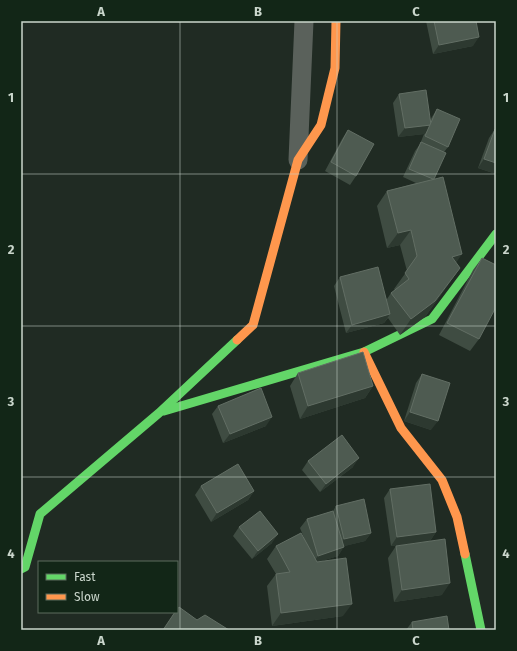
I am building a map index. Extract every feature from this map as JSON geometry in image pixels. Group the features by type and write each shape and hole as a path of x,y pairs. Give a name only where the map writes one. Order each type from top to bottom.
{"street":[{"path":"21,569 25,567 40,514 159,413 252,325 298,160 304,21"},
{"path":"298,160 321,125 335,68 336,21"},
{"path":"159,413 364,352 432,319 496,234"},
{"path":"364,352 401,428 442,480 457,517 481,630"}],"building":[{"path":"434,21 476,21 479,37 439,45"},
{"path":"426,90 431,125 405,128 399,94"},
{"path":"437,109 460,119 448,147 425,136"},
{"path":"496,129 496,163 484,159"},
{"path":"348,130 374,144 356,176 331,162"},
{"path":"421,142 446,153 434,179 409,169"},
{"path":"443,177 462,254 452,257 460,268 435,301 411,319 391,293 409,279 405,273 417,256 411,230 398,233 387,191"},
{"path":"482,258 496,265 496,307 479,339 447,323"},
{"path":"378,267 390,314 352,325 340,277"},
{"path":"363,352 373,386 308,406 298,373"},
{"path":"422,374 450,383 438,421 410,412"},
{"path":"261,388 272,417 230,434 218,406"},
{"path":"342,435 359,458 326,484 308,461"},
{"path":"238,464 254,491 217,513 201,486"},
{"path":"430,484 436,532 397,537 390,489"},
{"path":"364,499 371,533 344,539 336,506"},
{"path":"260,511 278,534 258,551 239,527"},
{"path":"333,511 344,547 318,556 307,519"},
{"path":"301,533 317,562 346,558 352,604 281,613 276,574 290,572 276,546"},
{"path":"445,539 450,583 402,590 396,546"},
{"path":"179,607 197,620 205,615 229,630 163,630 174,613 178,613"},
{"path":"447,616 449,630 413,630 412,622"}],"traffic: fast":[{"path":"164,411 364,352 432,319 496,234"},
{"path":"21,569 25,567 40,514 159,413 237,340"},
{"path":"465,554 481,630"}],"traffic: slow":[{"path":"237,340 253,325 298,160 321,125 335,68 336,21"},
{"path":"364,352 401,428 442,480 457,517 465,554"}]}
